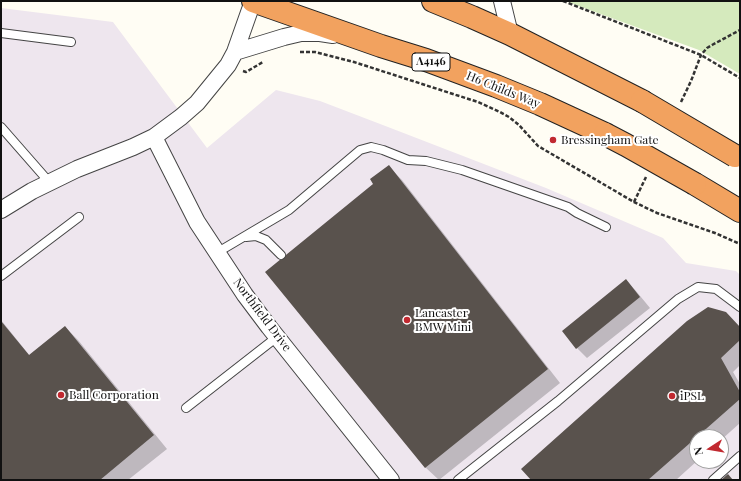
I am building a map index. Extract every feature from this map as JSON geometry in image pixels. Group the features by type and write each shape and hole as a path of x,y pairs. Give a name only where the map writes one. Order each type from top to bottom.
{"highway":[{"name":"H6 Childs Way","path":"253,1 381,46 426,60 540,104 605,134 740,211"},
{"path":"434,1 510,34 642,101 737,157"}],"street":[{"path":"1,210 32,191 77,169 154,137 181,118 197,103 231,58 253,1"},
{"path":"502,1 510,34"},
{"path":"231,58 284,37 301,33 320,33 381,46"},
{"name":"Northfield Drive","path":"154,137 198,222 245,295 391,480"}],"lane":[{"path":"1,32 71,42"},
{"path":"1,127 50,183"},
{"path":"218,252 289,210 360,150 371,147 408,160 426,161 462,170 568,207 606,227"},
{"path":"1,276 79,217"},
{"path":"243,237 256,236 266,240 280,255"},
{"path":"458,480 558,401 678,299 698,287 716,289 740,307"},
{"path":"186,408 277,337"},
{"path":"712,480 740,456"}],"path":[{"path":"562,1 702,55 740,78"},
{"path":"702,55 707,48 717,41 740,30"},
{"path":"294,52 315,52 354,62 478,102 509,117 519,125 538,146 634,202 657,214 715,233 740,244"},
{"path":"231,58 246,72 267,60"}],"shaded area":[{"path":"1,8 113,22 207,148 276,90 320,101 546,188 663,238 686,263 736,271 740,275 740,480 1,480"}],"green space":[{"path":"565,1 740,1 740,74 699,50"}],"building":[{"name":"Lancaster BMW Mini","path":"389,165 548,369 425,468 265,272 373,184 370,179"},
{"path":"626,279 640,297 576,349 562,331"},
{"name":"iPSL","path":"708,307 726,312 740,327 740,340 721,358 740,392 740,399 706,429 689,429 689,444 648,480 531,480 521,469 687,321"},
{"name":"Ball Corporation","path":"1,321 29,355 65,326 154,435 100,480 1,480"},
{"path":"728,474 733,480 721,480"}],"place":[{"name":"Bressingham Gate","path":"553,140"},
{"name":"Lancaster BMW Mini","path":"407,320"},
{"name":"Ball Corporation","path":"61,395"},
{"name":"iPSL","path":"672,396"}]}
